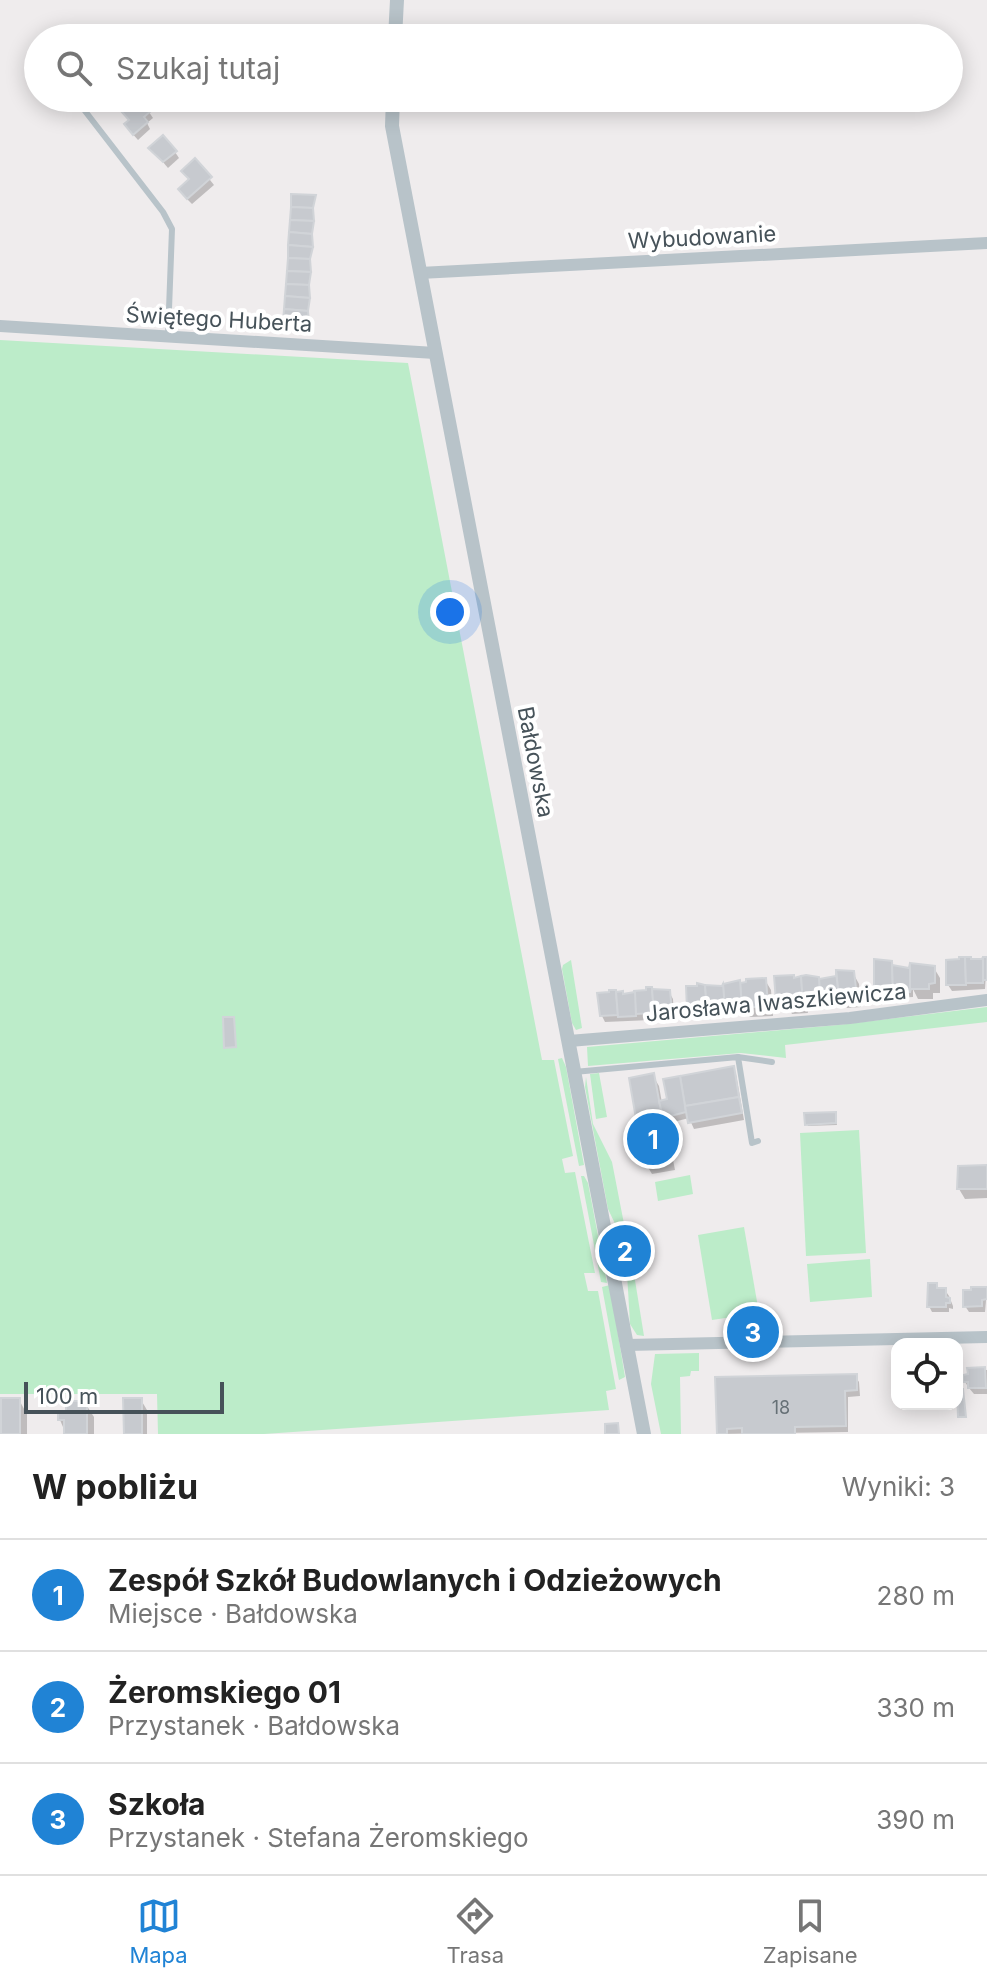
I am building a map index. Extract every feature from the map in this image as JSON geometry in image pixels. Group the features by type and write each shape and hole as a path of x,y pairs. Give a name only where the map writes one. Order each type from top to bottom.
{"street":[{"path":"396,24 397,0"},
{"name":"Bałdowska","path":"392,112 392,126 435,353 644,1434"},
{"name":"Wybudowanie","path":"420,273 987,243"},
{"name":"Świętego Huberta","path":"0,326 435,353"},
{"name":"Jarosława Iwaszkiewicza","path":"569,1041 850,1018 987,1000"},
{"path":"627,1345 987,1337"}],"lane":[{"path":"86,112 163,212 172,229 168,336"},
{"path":"574,1072 738,1057 772,1062"},
{"path":"738,1057 752,1143 758,1141"}],"green space":[{"path":"0,340 408,363 542,1060 554,1060 573,1156 562,1159 565,1173 575,1172 595,1273 584,1273 588,1291 598,1291 616,1389 606,1391 609,1410 264,1434 158,1434 157,1394 0,1394"},
{"path":"571,960 582,1028 576,1030 562,969"},
{"path":"987,1007 987,1022 785,1045 786,1058 741,1053 588,1066 587,1047 838,1025"},
{"path":"562,1058 584,1165 579,1166 558,1059"},
{"path":"599,1073 607,1117 596,1119 590,1074"},
{"path":"586,1077 593,1124 612,1162 625,1229 620,1234 608,1209 585,1087"},
{"path":"859,1130 866,1253 806,1256 800,1133"},
{"path":"690,1175 693,1194 658,1201 655,1182"},
{"path":"581,1176 588,1183 607,1283 601,1282"},
{"path":"744,1227 759,1313 712,1320 698,1235"},
{"path":"870,1259 872,1297 810,1302 807,1264"},
{"path":"627,1273 634,1274 644,1336 637,1335 630,1324"},
{"path":"610,1285 625,1377 619,1380 602,1287"},
{"path":"699,1353 699,1371 691,1371 690,1376 680,1377 681,1434 661,1434 651,1384 655,1354"}],"building":[{"path":"122,112 150,112 144,117 148,122 133,135 124,124 129,120"},
{"path":"163,135 177,151 163,162 148,148"},
{"path":"195,158 212,177 187,199 178,189 189,179 181,171"},
{"path":"291,194 316,195 313,208 291,207"},
{"path":"291,207 313,208 314,221 290,220"},
{"path":"290,220 314,221 312,234 289,232"},
{"path":"289,232 312,234 313,247 288,245"},
{"path":"288,245 313,247 310,259 288,258"},
{"path":"288,258 310,259 311,272 287,271"},
{"path":"287,271 311,272 309,285 286,284"},
{"path":"286,284 309,285 310,298 285,296"},
{"path":"285,296 310,298 308,311 284,309"},
{"path":"284,309 308,311 309,324 283,322"},
{"path":"965,957 966,985 946,985 946,960"},
{"path":"965,957 983,957 983,983 966,985"},
{"path":"983,957 987,957 987,980 983,980"},
{"path":"874,959 892,961 893,993 874,993"},
{"path":"910,963 910,992 893,992 892,965 909,968"},
{"path":"910,963 935,966 935,983 929,984 929,989 911,989 910,992"},
{"path":"836,970 854,971 857,997 839,998"},
{"path":"836,971 839,1000 820,1002 819,979 836,976"},
{"path":"794,975 794,978 801,976 803,1003 784,1005 784,1001 776,1001 774,976"},
{"path":"801,976 819,977 820,1000 803,1003"},
{"path":"766,978 768,1006 742,1008 740,983 746,982 746,979"},
{"path":"740,980 742,1008 724,1007 723,984"},
{"path":"697,983 705,985 707,1010 687,1010 686,986 697,986"},
{"path":"723,984 725,1009 707,1010 705,985"},
{"path":"646,987 652,987 654,1013 636,1014 634,991 646,990"},
{"path":"652,989 670,990 672,1013 654,1015"},
{"path":"616,990 618,1015 600,1016 597,993"},
{"path":"623,991 623,994 635,992 636,1016 618,1017 616,992"},
{"path":"223,1017 234,1017 236,1047 224,1048"},
{"path":"734,1066 739,1097 685,1106 680,1076"},
{"path":"654,1073 670,1160 644,1165 629,1078"},
{"path":"680,1076 686,1112 663,1118 659,1101 667,1099 663,1079"},
{"path":"739,1097 742,1113 688,1123 685,1106"},
{"path":"836,1112 836,1123 805,1125 804,1113"},
{"path":"987,1165 987,1189 957,1189 958,1166"},
{"path":"928,1283 937,1283 937,1288 946,1288 950,1303 946,1303 946,1307 927,1307"},
{"path":"971,1287 987,1287 987,1299 982,1300 982,1306 963,1307 963,1290 971,1290"},
{"path":"985,1367 986,1388 968,1388 968,1382 963,1382 963,1375 968,1374 967,1368"},
{"path":"857,1374 857,1390 845,1391 846,1426 795,1427 795,1434 742,1434 742,1428 727,1429 727,1434 717,1434 715,1377"},
{"path":"963,1389 966,1417 958,1417 958,1410 963,1410"},
{"path":"1,1398 20,1398 20,1434 1,1434"},
{"path":"123,1398 142,1398 142,1434 124,1434"},
{"path":"66,1401 87,1401 87,1434 64,1434 64,1420 58,1420 58,1413 66,1413"},
{"path":"618,1423 619,1434 605,1434 605,1424"}],"place":[{"name":"Zespół Szkół Budowlanych i Odzieżowych","path":"653,1139"},
{"name":"Żeromskiego 01","path":"625,1251"},
{"name":"Szkoła","path":"753,1332"}]}
